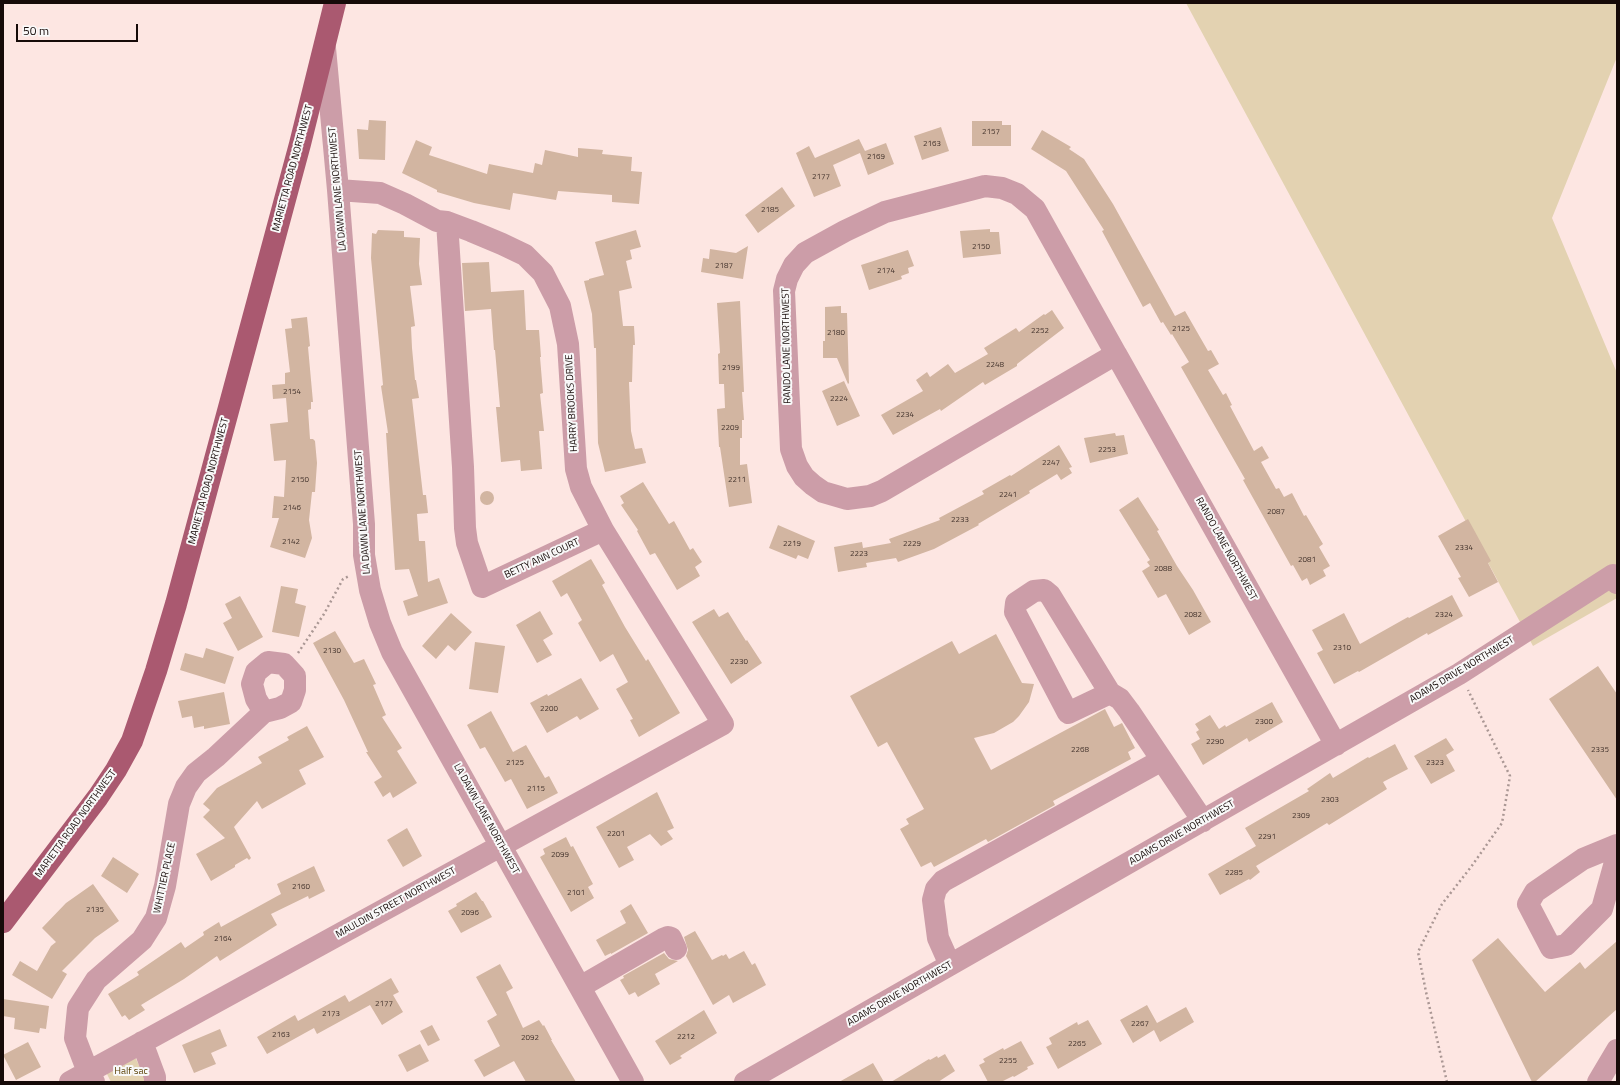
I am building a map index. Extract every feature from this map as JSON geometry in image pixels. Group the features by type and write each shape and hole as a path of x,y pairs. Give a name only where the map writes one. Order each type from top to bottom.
{"main road":[{"name":"MARIETTA ROAD NORTHWEST","path":"3,922 98,797 116,770 132,741 156,671 178,596 300,144 335,3"}],"street":[{"name":"LA DAWN LANE NORTHWEST","path":"324,45 338,190 364,524 364,554 370,590 378,617 392,652 633,1082"},
{"name":"RANDO LANE NORTHWEST","path":"1116,354 882,491 870,496 847,499 835,497 823,492 812,485 804,477 792,455 784,291 787,279 794,265 805,253 845,231 885,212 986,186 1002,188 1017,194 1035,209 1336,745"},
{"name":"HARRY BROOKS DRIVE","path":"338,190 380,193 437,221 447,222 477,233 525,255 543,273 560,306 568,344 576,469 581,487 603,530 723,724"},
{"name":"BETTY ANN COURT","path":"447,222 463,467 465,528 467,542 482,588 603,530"},
{"name":"ADAMS DRIVE NORTHWEST","path":"745,1082 1459,674 1590,590 1613,579"},
{"path":"1110,693 1068,714 1015,612 1016,603 1034,591 1044,590 1050,595 1110,693 1120,699 1203,821"},
{"path":"264,712 256,699 252,684 256,672 268,662 284,664 288,668"},
{"name":"WHITTIER PLACE","path":"84,1079 75,1038 78,1008 96,980 142,940 156,918 165,886 179,804 186,787 196,773 216,757 264,712 280,708 290,702 295,690 294,676 288,668"},
{"name":"MAULDIN STREET NORTHWEST","path":"84,1079 142,1042 723,724"},
{"path":"950,965 938,938 933,900 936,889 943,881 1162,760"},
{"path":"1617,845 1583,859 1535,892 1528,904 1551,948 1566,945 1602,909 1617,854"},
{"path":"580,987 668,937 671,938 676,949"},
{"path":"142,1042 155,1077 155,1082"},
{"path":"1598,1082 1617,1050"}],"path":[{"path":"288,668 324,614 343,579 367,569"},
{"path":"1447,1082 1418,952 1442,904 1471,867 1502,823 1510,776 1459,674"}],"green space":[{"path":"1186,3 1617,3 1617,57 1552,218 1617,373 1617,598 1533,646"},
{"name":"Half sac","path":"135,1057 147,1081 111,1082 106,1072"}],"building":[{"path":"369,120 386,121 385,160 359,159 357,129 368,130"},
{"path":"972,121 1002,121 1002,125 1011,125 1011,146 972,146"},
{"path":"941,127 949,151 922,160 914,136"},
{"path":"1042,130 1071,147 1069,149 1084,159 1113,204 1175,316 1185,311 1208,351 1211,350 1219,364 1208,370 1223,395 1226,393 1232,405 1230,406 1254,451 1262,446 1269,458 1261,462 1276,489 1279,488 1284,497 1292,493 1304,516 1306,515 1323,544 1319,547 1330,566 1323,570 1326,576 1310,585 1307,578 1302,581 1293,565 1291,566 1243,480 1245,479 1181,367 1189,362 1172,334 1171,335 1163,322 1161,323 1150,303 1143,307 1102,231 1104,230 1066,171 1031,149"},
{"path":"859,139 865,151 886,143 894,164 868,175 860,153 833,165 841,186 814,197 796,153 809,146 815,158"},
{"path":"416,140 432,147 429,155 487,174 489,164 533,173 535,163 542,165 545,150 578,157 578,148 603,150 602,154 632,157 631,171 642,172 639,204 612,202 612,195 558,191 556,200 513,193 510,210 474,203 437,192 437,190 402,173"},
{"path":"782,187 795,206 758,233 745,215"},
{"path":"990,229 990,232 999,232 1001,254 963,258 960,231"},
{"path":"378,230 404,231 404,237 420,238 419,264 422,285 410,286 415,326 411,327 412,348 415,380 419,398 412,399 423,495 426,495 428,513 417,514 419,541 425,541 428,582 439,578 448,603 408,616 403,601 418,596 409,569 395,570 386,433 388,433 381,386 383,385 371,258 372,233 376,234"},
{"path":"636,230 641,247 630,250 632,259 626,261 632,288 619,291 623,326 634,326 635,345 633,345 632,382 629,382 631,431 635,449 642,448 646,463 605,472 598,443 596,348 594,348 592,314 584,281 604,275 595,242"},
{"path":"748,246 743,279 701,272 703,258 709,259 710,249 736,253"},
{"path":"908,250 914,266 908,268 909,273 901,276 902,279 869,290 861,265"},
{"path":"489,262 491,292 524,290 526,330 539,330 543,393 540,394 544,431 539,431 542,469 521,471 520,460 501,462 496,407 500,407 491,309 465,311 462,263"},
{"path":"740,301 744,420 742,420 742,438 740,438 740,465 747,464 752,503 729,507 719,447 717,409 725,408 724,384 719,384 718,354 720,353 717,303"},
{"path":"841,306 841,313 847,313 848,384 837,358 823,358 823,341 825,341 825,307"},
{"path":"1052,310 1064,328 1017,364 1017,366 985,385 983,382 941,411 940,409 893,435 881,415 923,391 916,380 927,372 930,377 948,364 955,373 988,354 984,348 1016,328 1019,332"},
{"path":"307,317 313,402 311,402 311,409 308,410 310,439 315,441 317,463 315,492 312,492 309,520 312,538 305,558 270,547 279,518 272,518 274,496 284,497 286,460 274,461 270,424 288,422 286,398 273,399 272,385 285,384 285,373 290,372 285,329 292,328 291,319"},
{"path":"844,381 860,416 837,426 822,391"},
{"path":"1115,433 1116,436 1124,435 1128,454 1090,463 1084,438"},
{"path":"1059,445 1072,467 1069,468 1072,473 1061,480 1057,474 1029,491 1030,493 978,524 979,525 934,549 898,562 896,558 866,563 867,567 838,572 834,547 862,542 863,548 891,543 889,539 940,520 939,518 984,494 982,491 1010,475 1011,476"},
{"path":"643,482 669,524 674,521 690,550 693,548 702,562 695,567 700,576 677,590 655,553 650,555 637,531 638,530 621,505 624,503 620,496"},
{"path":"484,491 490,491 494,495 494,501 490,505 484,505 480,501 480,495"},
{"path":"1138,497 1159,530 1157,531 1211,622 1189,635 1166,594 1158,598 1142,571 1150,566 1147,562 1150,560 1119,510"},
{"path":"1468,519 1491,561 1488,563 1498,582 1469,597 1458,578 1461,577 1438,536"},
{"path":"778,525 815,541 808,559 798,555 796,559 769,548"},
{"path":"591,559 605,583 602,585 625,627 646,661 648,659 680,713 639,737 630,720 633,719 616,689 628,682 613,654 600,662 578,623 582,620 567,593 561,597 552,581"},
{"path":"281,586 298,589 295,603 306,606 299,637 272,632"},
{"path":"1452,595 1463,616 1428,635 1427,633 1359,672 1358,671 1334,684 1317,653 1323,650 1312,630 1344,613 1360,644 1408,617 1409,618"},
{"path":"240,596 263,637 238,651 223,623 232,618 225,604"},
{"path":"714,609 719,617 728,612 762,663 731,684 692,622"},
{"path":"540,611 553,634 543,640 552,655 537,663 516,625"},
{"path":"451,613 472,632 455,651 448,645 436,659 422,646"},
{"path":"335,631 354,663 364,659 376,684 373,685 386,715 382,717 402,748 397,751 417,783 393,798 390,792 383,797 374,782 382,777 366,752 368,752 344,700 313,643"},
{"path":"996,634 1022,683 1034,684 1029,702 1013,722 994,733 974,738 991,770 1105,709 1114,727 1122,723 1135,748 1128,752 1131,759 1053,801 1055,805 988,842 986,839 934,867 931,862 921,867 900,829 909,824 906,819 924,809 887,742 878,747 850,696 952,641 959,654"},
{"path":"475,642 505,646 498,693 469,689"},
{"path":"206,648 234,657 225,684 180,670 185,653 203,658"},
{"path":"1598,666 1617,694 1617,800 1549,699"},
{"path":"581,678 599,709 580,720 577,716 547,733 530,703 547,694 548,696"},
{"path":"224,692 230,724 204,729 204,726 194,728 192,716 182,718 178,701"},
{"path":"1272,702 1283,722 1249,742 1247,738 1203,765 1191,744 1200,739 1196,732 1199,730 1195,724 1210,715 1219,729 1225,725 1226,727"},
{"path":"491,711 513,752 526,745 545,778 549,776 558,793 527,809 511,779 505,782 485,747 480,749 467,725"},
{"path":"307,726 324,757 299,770 306,784 262,809 257,801 234,827 251,858 249,860 247,858 211,881 196,854 225,838 203,817 210,810 203,804 217,788 262,763 258,757 289,740 287,737"},
{"path":"1446,738 1454,750 1446,755 1455,771 1431,784 1414,756"},
{"path":"1395,744 1408,769 1383,782 1387,789 1329,825 1327,823 1256,866 1260,872 1250,880 1249,879 1220,895 1208,874 1256,846 1245,828 1309,791 1307,789 1330,773 1333,778 1368,757 1369,758"},
{"path":"657,792 674,828 667,831 673,839 661,846 650,834 627,847 634,860 619,868 596,827"},
{"path":"407,828 422,856 403,867 387,840"},
{"path":"566,837 571,847 573,846 593,884 588,887 594,898 571,912 540,857 545,854 543,849"},
{"path":"113,857 139,874 127,893 101,876"},
{"path":"314,866 325,891 309,899 308,896 271,914 277,925 220,961 217,956 184,979 141,1005 145,1010 129,1020 125,1015 122,1017 108,994 139,975 137,972 181,942 185,948 204,935 203,932 219,922 221,927 281,894 277,884"},
{"path":"93,884 119,921 95,938 62,971 67,974 52,999 12,975 20,961 37,971 51,946 56,942 42,928 66,903"},
{"path":"476,892 492,917 461,933 448,911 457,906 456,904"},
{"path":"631,904 648,933 605,956 596,940 626,923 620,911"},
{"path":"695,931 712,960 726,954 729,959 744,951 752,965 755,963 766,985 733,1003 729,995 713,1005 686,956 688,950 684,937"},
{"path":"1498,938 1545,992 1580,962 1585,969 1617,941 1617,1009 1535,1082 1532,1082 1472,960"},
{"path":"664,953 669,959 678,961 655,974 660,984 638,997 635,992 629,995 620,980 624,978 623,976"},
{"path":"500,964 513,988 506,992 523,1028 539,1020 543,1026 544,1025 551,1040 576,1082 526,1082 514,1061 484,1077 474,1060 500,1046 487,1021 497,1015 476,977"},
{"path":"391,978 399,992 393,995 403,1012 382,1025 370,1005 317,1034 314,1028 267,1054 257,1037 295,1015 298,1021 345,995 349,1002"},
{"path":"3,999 49,1006 46,1029 40,1028 39,1033 14,1029 15,1018 3,1016"},
{"path":"1147,1005 1157,1023 1186,1007 1194,1022 1160,1042 1154,1030 1133,1043 1120,1020"},
{"path":"704,1010 717,1033 680,1056 682,1058 670,1065 655,1041"},
{"path":"1088,1020 1102,1044 1058,1069 1046,1047 1052,1044 1049,1038 1077,1022 1078,1025"},
{"path":"432,1025 440,1040 428,1046 420,1031"},
{"path":"220,1029 227,1046 211,1053 216,1064 194,1073 182,1045"},
{"path":"1021,1041 1034,1064 1027,1067 1028,1069 1014,1077 1013,1076 1001,1082 988,1082 979,1065 985,1062 983,1059 1003,1048 1004,1050"},
{"path":"28,1042 41,1067 16,1080 3,1055"},
{"path":"420,1044 429,1061 407,1072 398,1055"},
{"path":"945,1054 955,1071 938,1082 891,1082 929,1059 930,1060 937,1056 938,1058"},
{"path":"873,1063 884,1082 839,1082"}]}
